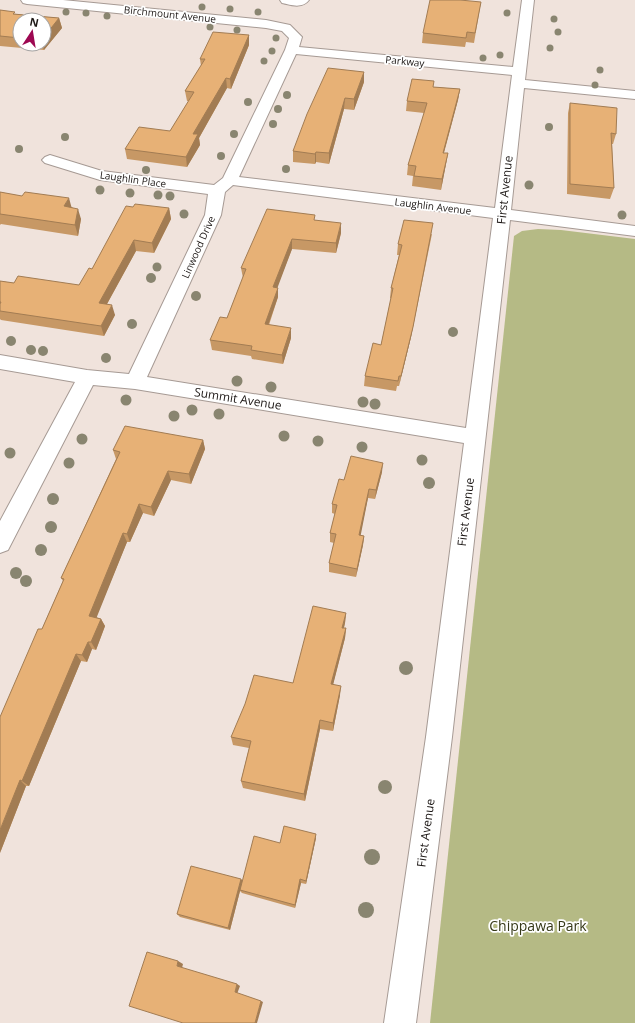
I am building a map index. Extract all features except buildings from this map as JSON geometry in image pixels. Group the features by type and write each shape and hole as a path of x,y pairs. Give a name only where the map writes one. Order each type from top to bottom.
{"street":[{"name":"Birchmount Avenue","path":"27,0 165,8 266,24 286,28 296,37 292,50"},
{"path":"286,0 300,2 303,0"},
{"name":"First Avenue","path":"400,1023 439,737 502,214 522,74 528,0"},
{"path":"217,190 230,180 292,50"},
{"name":"Parkway","path":"292,50 522,74 635,95"},
{"name":"Laughlin Place","path":"50,160 100,175 217,190"},
{"name":"Laughlin Avenue","path":"230,180 635,231"},
{"name":"Linwood Drive","path":"136,382 213,215 217,190"},
{"name":"Summit Avenue","path":"0,362 86,377 136,382 475,437"},
{"path":"0,543 86,377"}],"green space":[{"name":"Chippawa Park","path":"538,229 561,230 635,239 635,1023 430,1023 514,236 522,231"}]}
